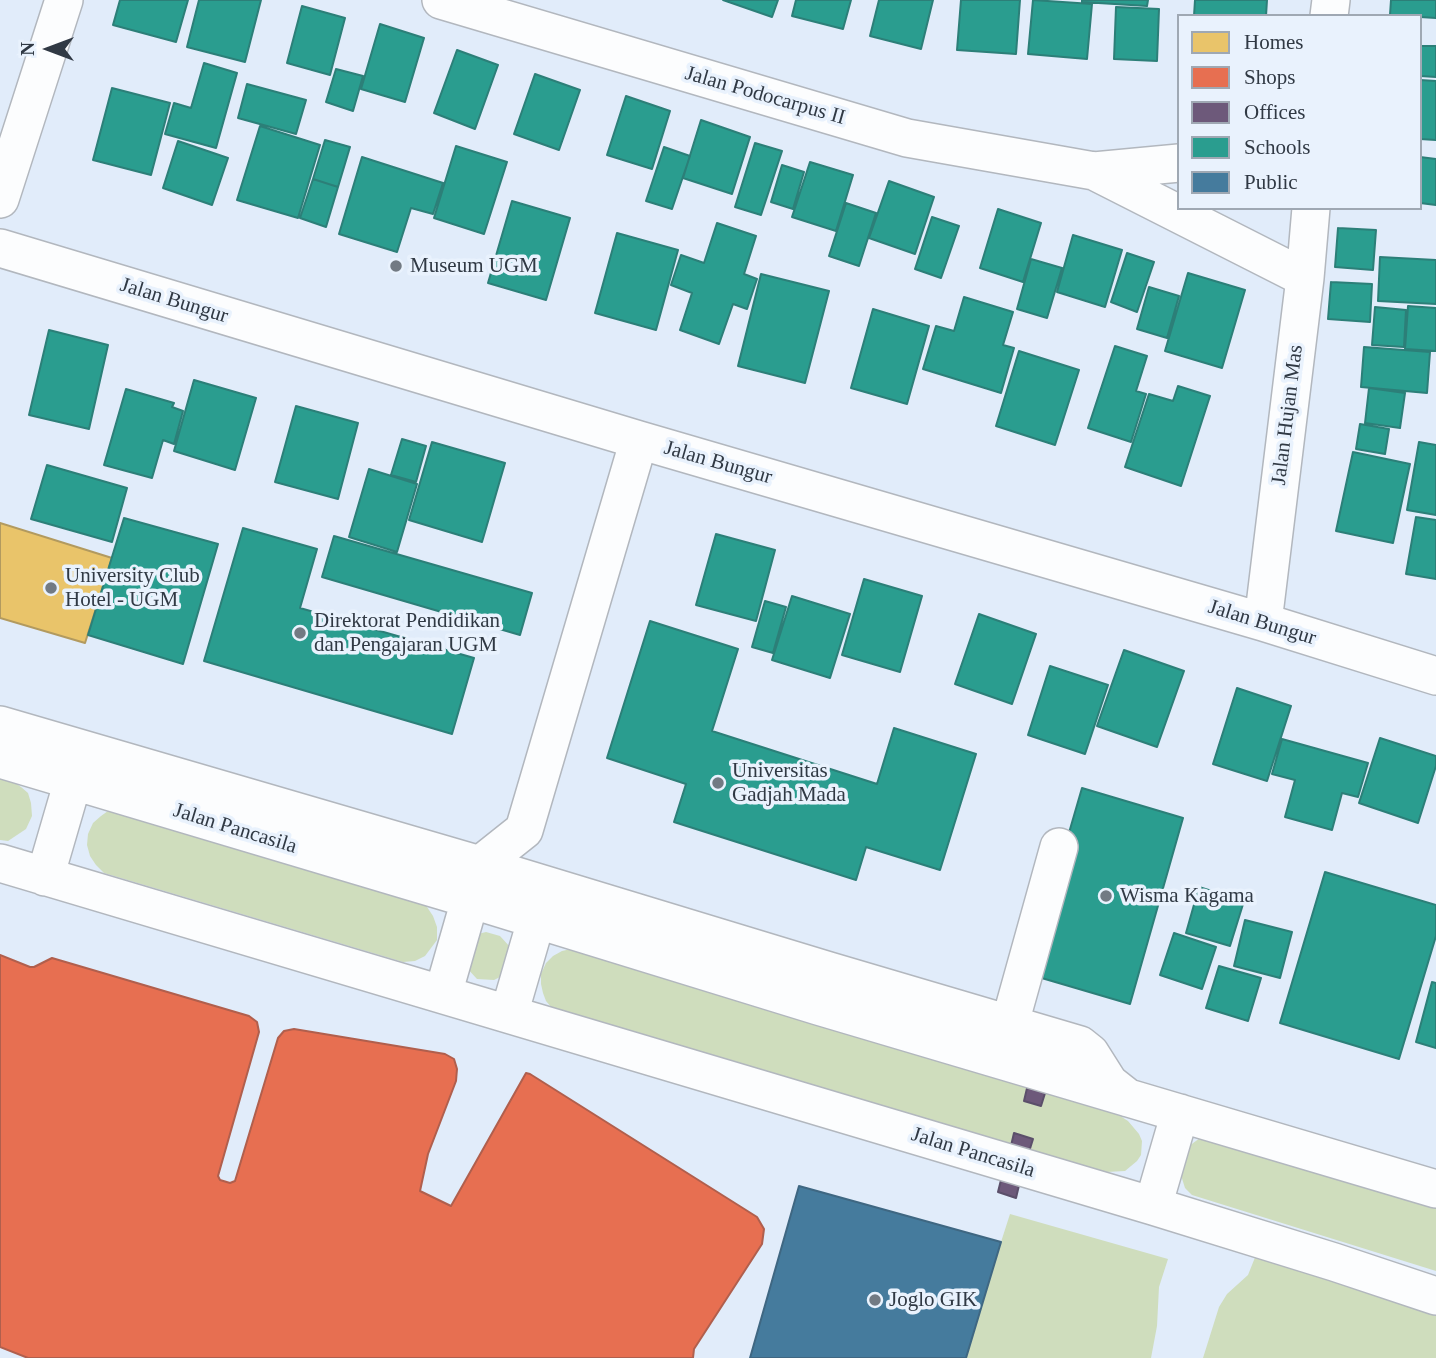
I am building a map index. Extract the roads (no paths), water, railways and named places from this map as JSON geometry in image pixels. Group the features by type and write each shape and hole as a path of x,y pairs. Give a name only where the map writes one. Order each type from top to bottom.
{"street":[{"path":"0,199 64,0"},
{"name":"Jalan Podocarpus II","path":"441,0 907,138 1094,171 1177,163"},
{"name":"Jalan Podocarpus II","path":"1094,171 1305,278"},
{"name":"Jalan Hujan Mas","path":"1263,622 1311,210"},
{"name":"Jalan Bungur","path":"0,248 639,440 1263,622 1436,676"},
{"path":"443,994 475,882 524,830 639,440"},
{"path":"0,725 78,765 44,877"},
{"name":"Jalan Pancasila","path":"0,759 78,765 475,882 536,919 818,1006 1436,1189"},
{"path":"509,1014 546,885 524,830"},
{"path":"999,1060 1059,847"},
{"name":"Jalan Pancasila","path":"0,863 1153,1206 1436,1296"},
{"path":"475,882 546,885 1086,1048 1109,1083 1129,1099"},
{"path":"818,1006 829,971"},
{"path":"1153,1206 1180,1113"}],"place":[{"name":"Museum UGM","path":"396,266"},
{"name":"University Club Hotel - UGM","path":"51,588"},
{"name":"Direktorat Pendidikan dan Pengajaran UGM","path":"300,633"},
{"name":"Universitas Gadjah Mada","path":"718,783"},
{"name":"Wisma Kagama","path":"1106,896"},
{"name":"Joglo GIK","path":"875,1300"}]}
